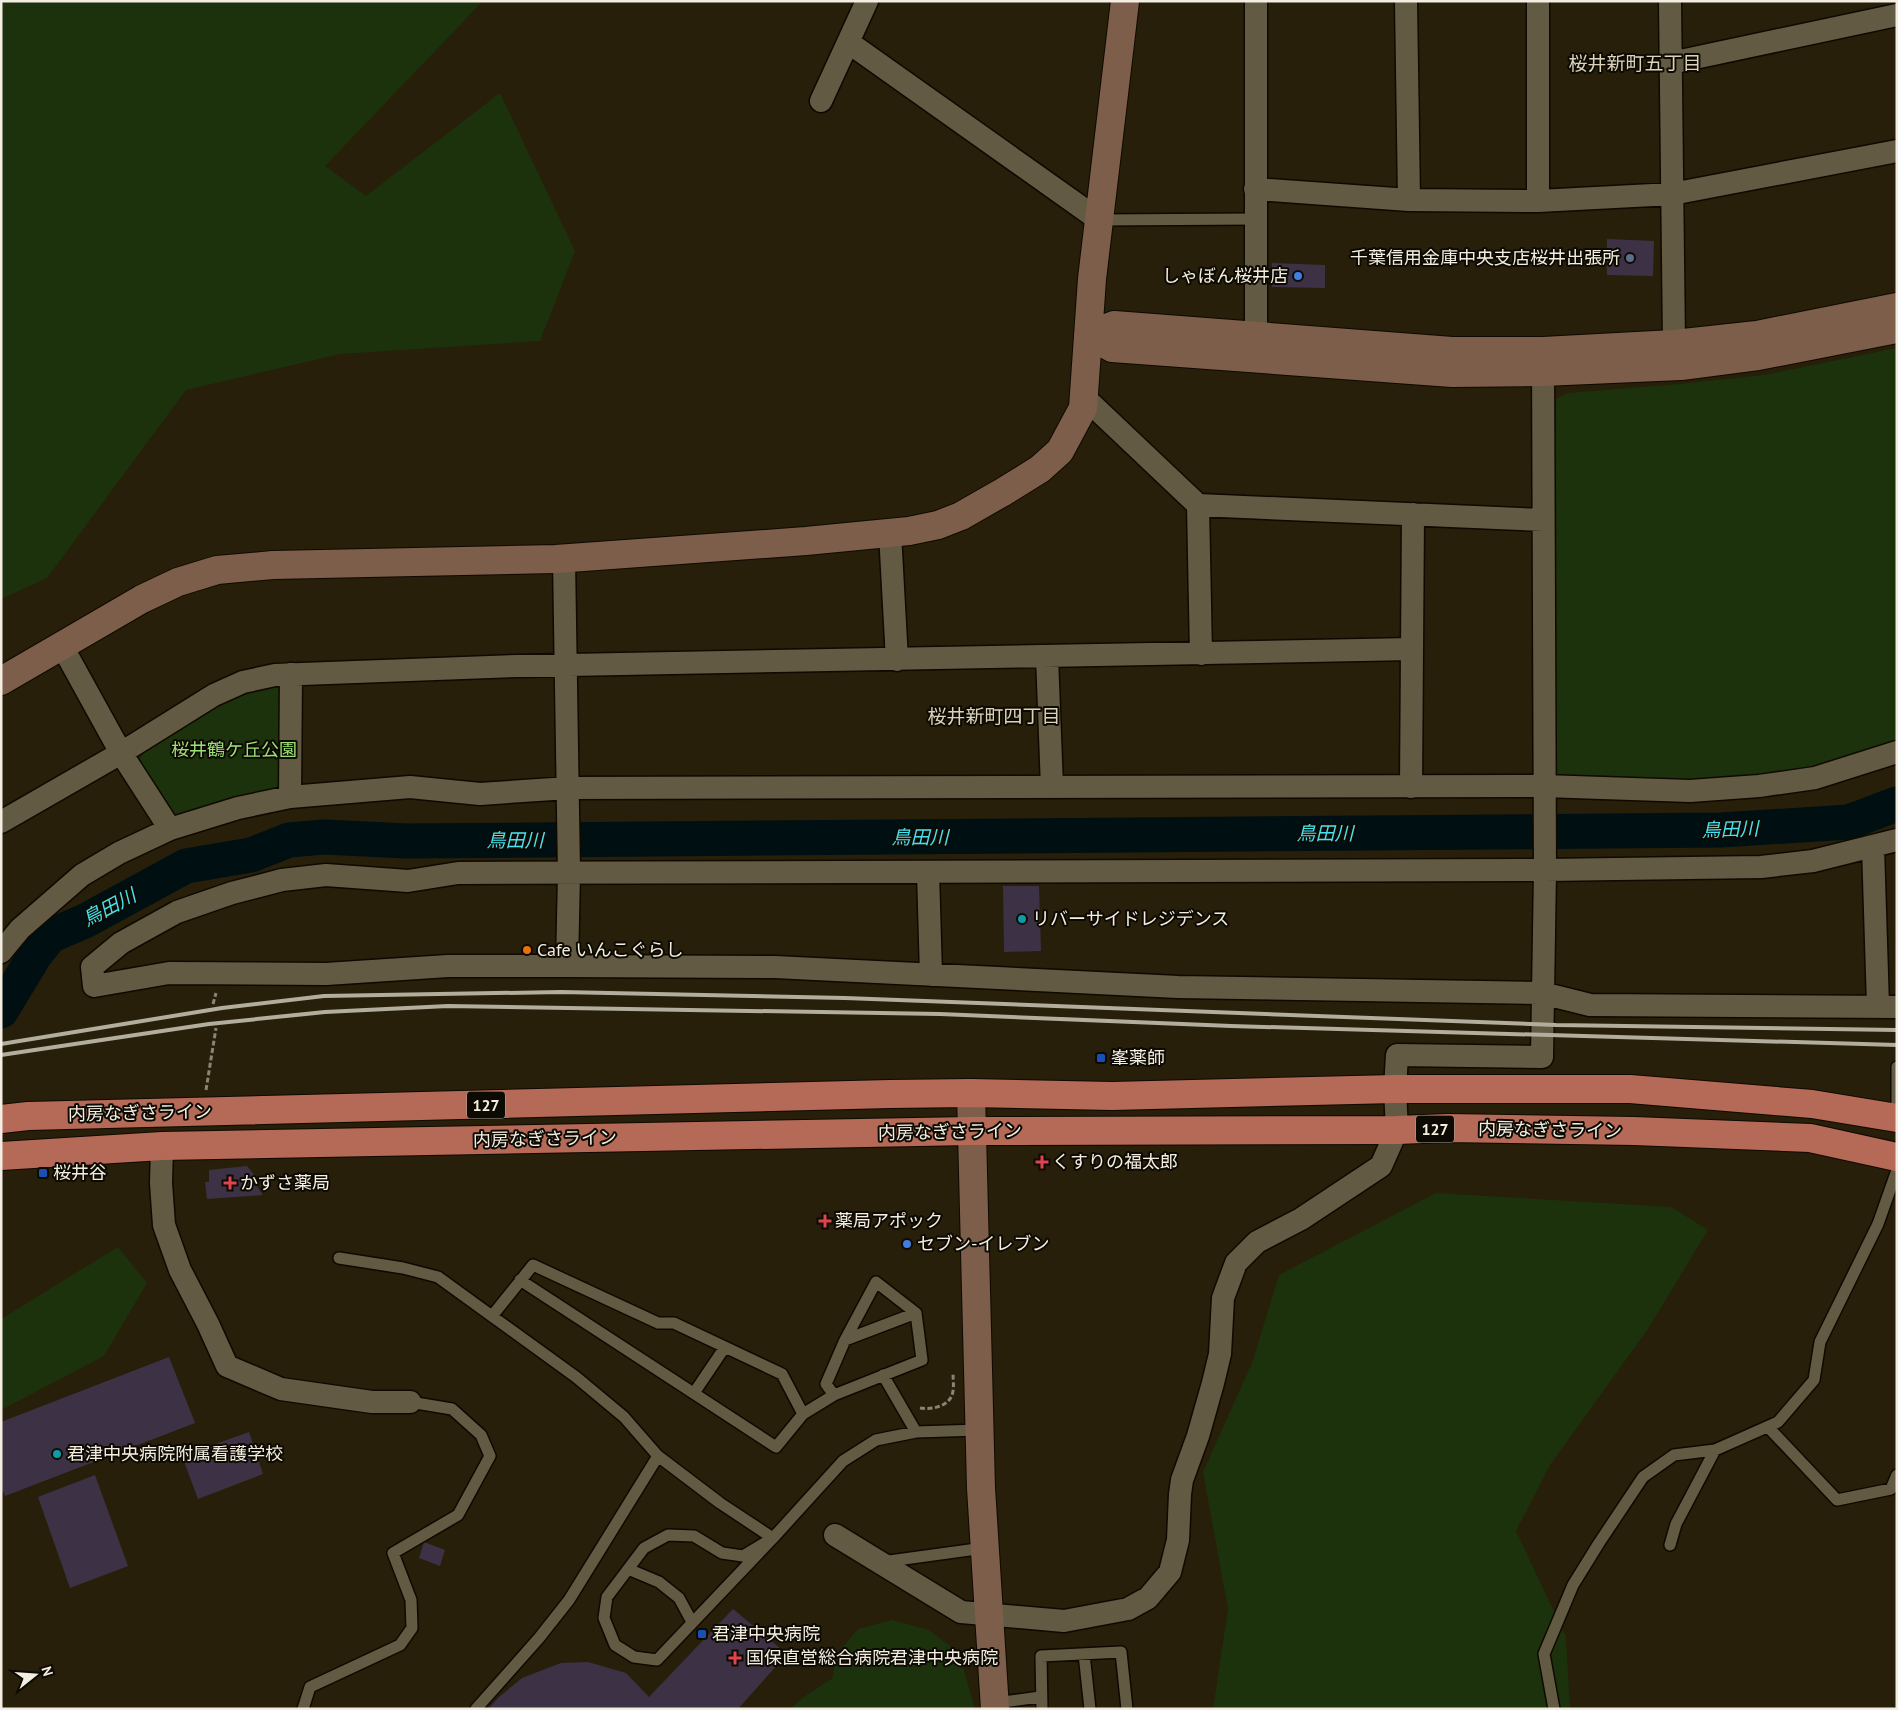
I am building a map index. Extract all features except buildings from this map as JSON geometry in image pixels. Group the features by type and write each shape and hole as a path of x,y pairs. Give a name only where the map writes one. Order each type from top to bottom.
{"highway":[{"name":"内房なぎさライン","path":"1,1119 28,1116 971,1093 1112,1096 1395,1089 1630,1089 1812,1104 1897,1118"},
{"name":"内房なぎさライン","path":"1,1156 162,1146 971,1131 1397,1130 1448,1128 1624,1131 1810,1138 1897,1157"}],"street":[{"path":"821,101 867,1"},
{"path":"1,681 142,599 178,582 217,570 273,565 564,559 909,531 938,525 961,516 1040,469 1060,451 1083,408 1092,279 1125,1"},
{"path":"1256,1 1256,335"},
{"path":"1406,1 1409,200"},
{"path":"1538,1 1538,201"},
{"path":"1670,1 1674,344"},
{"path":"1671,63 1897,15"},
{"path":"848,42 1099,220"},
{"path":"1255,189 1409,200 1538,201 1672,194 1897,151"},
{"path":"1088,335 1112,348 1452,373 1757,335 1897,307"},
{"path":"1088,335 1114,325 1452,351 1543,361 1681,366 1758,356 1897,329"},
{"path":"835,1535 961,1612 1064,1621 1128,1609 1148,1598 1170,1572 1178,1540 1182,1480 1198,1436 1213,1383 1220,1354 1223,1298 1236,1263 1257,1242 1301,1219 1381,1166 1397,1130 1395,1089 1397,1056 1542,1057 1545,870 1543,361"},
{"path":"1084,397 1198,505 1543,520"},
{"path":"1198,505 1201,654"},
{"path":"1411,787 1413,514"},
{"path":"890,533 897,660"},
{"path":"564,559 569,869 567,966"},
{"path":"62,646 121,753 170,829"},
{"path":"1,822 121,753 214,695 243,682 275,674 566,665 1412,649"},
{"path":"1047,657 1052,787"},
{"path":"290,797 291,674"},
{"path":"1,952 20,929 82,875 119,852 170,829 238,808 290,797 410,787 480,794 1052,787 1411,787 1544,794 1690,791 1759,786 1815,778 1897,752"},
{"path":"1873,847 1887,1006 1590,1005 1542,993 1178,988 775,967 448,966 326,974 169,973 94,986 92,968 121,943 177,912 232,893 282,880 326,876 408,881 458,873 569,869 928,872 1545,870 1762,867 1813,862 1897,840"},
{"path":"928,872 931,975"},
{"path":"971,1093 979,1430 984,1548 995,1706"},
{"path":"162,1146 161,1183 164,1225 180,1270 227,1366 281,1389 372,1402 410,1402"}],"lane":[{"path":"1099,220 1255,219"},
{"path":"1897,1067 1897,1118"},
{"path":"1554,1709 1544,1654 1573,1586 1598,1543 1643,1477 1674,1456 1716,1450 1778,1422 1814,1380 1820,1342 1878,1224 1897,1170"},
{"path":"339,1258 403,1268 438,1277 576,1377 624,1417 658,1456 720,1503 773,1538"},
{"path":"492,1316 533,1265 658,1324 674,1323 782,1374 803,1414"},
{"path":"520,1280 776,1448 803,1414 834,1395 922,1360 916,1313 876,1282 845,1340 826,1384 834,1395"},
{"path":"845,1340 916,1313"},
{"path":"694,1393 725,1347"},
{"path":"883,1375 916,1432"},
{"path":"303,1709 310,1687 400,1645 412,1628 411,1600 393,1553 458,1515 490,1456 481,1435 452,1408 410,1402"},
{"path":"1768,1427 1838,1500 1891,1490 1897,1475"},
{"path":"773,1538 742,1556 722,1553 694,1536 668,1535 644,1548 607,1597 604,1618 615,1645 634,1657 657,1660 773,1538 843,1462 876,1440 916,1432 979,1430"},
{"path":"1670,1545 1676,1524 1716,1450"},
{"path":"476,1709 539,1638 569,1600 658,1456"},
{"path":"882,1562 984,1548"},
{"path":"628,1569 660,1582 679,1598 692,1622"},
{"path":"995,1706 1041,1703 1041,1656 1121,1652 1127,1709"},
{"path":"1084,1654 1090,1709"}],"path":[{"path":"206,1091 216,1028"},
{"path":"919,1408 929,1410 940,1407 948,1400 953,1392 953,1373"}],"green space":[{"path":"1,1 483,1 325,166 366,196 500,93 575,251 540,341 340,354 186,390 47,578 1,599"},
{"path":"1897,348 1897,746 1814,771 1688,785 1560,776 1554,772 1553,524 1556,399 1568,393 1764,375"},
{"name":"桜井鶴ケ丘公園","path":"286,682 287,786 178,821 137,763 151,741 242,687"},
{"path":"1436,1193 1671,1207 1708,1230 1648,1329 1550,1465 1516,1531 1566,1637 1570,1709 1213,1709 1228,1609 1203,1472 1252,1363 1279,1275"},
{"path":"118,1247 147,1283 104,1356 1,1410 1,1319"},
{"path":"892,1620 929,1630 959,1653 975,1709 790,1709 805,1696 833,1678 835,1657 858,1629"}],"waterway":[{"name":"鳥田川","path":"1,1011 35,955 50,936 85,921 186,866 251,855 289,840 324,837 406,841 1721,830 1849,822 1897,804"}],"railway":[{"path":"1,1044 222,1008 324,996 561,992 845,998 1556,1025 1897,1030"},
{"path":"1,1055 209,1024 325,1012 448,1006 940,1014 1231,1026 1897,1045"}],"place":[{"name":"千葉信用金庫中央支店桜井出張所","path":"1630,258"},
{"name":"しゃぼん桜井店","path":"1298,276"},
{"name":"リバーサイドレジデンス","path":"1022,919"},
{"name":"Cafe いんこぐらし","path":"527,950"},
{"name":"峯薬師","path":"1101,1058"},
{"name":"くすりの福太郎","path":"1042,1162"},
{"name":"桜井谷","path":"43,1173"},
{"name":"かずさ薬局","path":"230,1183"},
{"name":"薬局アポック","path":"825,1221"},
{"name":"セブン-イレブン","path":"907,1244"},
{"name":"君津中央病院附属看護学校","path":"57,1454"},
{"name":"君津中央病院","path":"702,1634"},
{"name":"国保直営総合病院君津中央病院","path":"735,1658"}],"district":[{"name":"桜井新町五丁目","path":"1635,63"},
{"name":"桜井新町四丁目","path":"994,716"}]}
